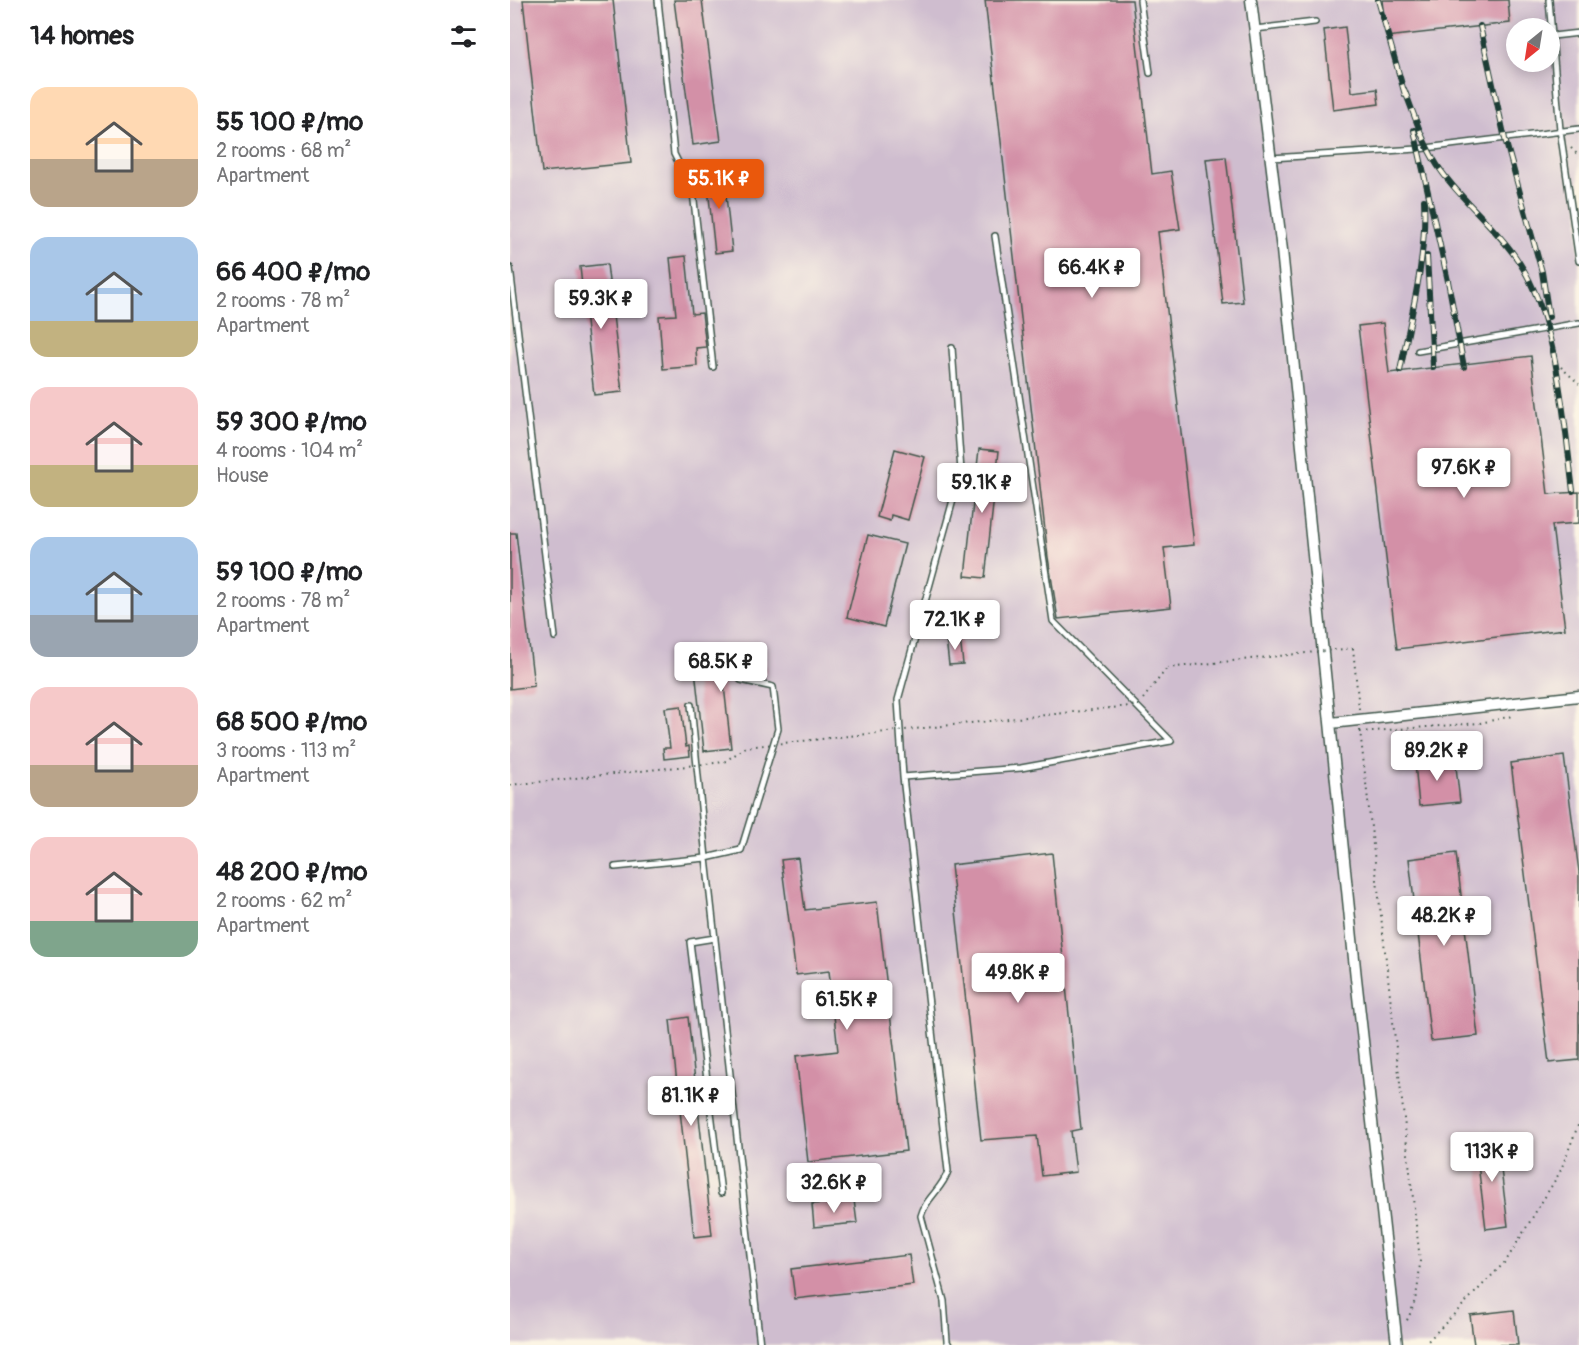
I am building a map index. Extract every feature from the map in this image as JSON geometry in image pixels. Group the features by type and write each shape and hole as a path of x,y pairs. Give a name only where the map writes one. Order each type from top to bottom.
{"street":[{"path":"1251,0 1271,158 1356,978 1397,1343"},
{"path":"1331,723 1579,696"}],"lane":[{"path":"658,0 674,154 693,192 713,367"},
{"path":"1140,0 1150,73"},
{"path":"1549,0 1551,18"},
{"path":"1254,29 1315,22"},
{"path":"1560,35 1579,33"},
{"path":"1556,72 1560,130 1579,261"},
{"path":"1271,158 1418,149 1579,129"},
{"path":"903,777 1021,768 1171,741 1053,621 995,236"},
{"path":"510,268 555,637"},
{"path":"1418,351 1579,322"},
{"path":"949,1345 946,1341 944,1301 921,1215 924,1205 945,1183 948,1171 903,777 898,700 962,471 952,348"},
{"path":"615,867 706,858 741,850 778,729 773,687 741,680"},
{"path":"691,705 760,1345"},
{"path":"715,938 690,942 720,1193"}],"path":[{"path":"1561,367 1579,384"},
{"path":"510,785 724,762 746,747 1139,705 1167,668 1353,648 1360,732 1420,1260 1419,1284 1412,1310 1397,1343"},
{"path":"1360,732 1480,723 1514,715"},
{"path":"1424,1345 1506,1261 1560,1172 1579,1123"}],"shaded area":[{"path":"510,0 1579,0 1579,1345 510,1345"}],"building":[{"path":"523,0 613,0 631,163 542,172"},
{"path":"674,0 702,0 721,141 693,145"},
{"path":"985,0 1132,0 1152,174 1171,171 1180,229 1158,232 1194,545 1164,548 1171,607 1058,619 1048,557"},
{"path":"1382,0 1508,0 1510,18 1506,18 1506,23 1386,37"},
{"path":"1345,27 1352,92 1377,89 1379,104 1333,110 1324,30"},
{"path":"1226,157 1243,302 1223,304 1206,159"},
{"path":"723,168 732,251 715,253 706,169"},
{"path":"686,256 692,314 702,313 706,347 696,348 697,366 663,369 659,316 676,315 670,258"},
{"path":"607,264 622,392 594,395 580,267"},
{"path":"1383,323 1389,373 1531,356 1548,494 1579,492 1579,523 1552,525 1565,629 1397,649 1358,326"},
{"path":"895,449 925,457 908,520 891,515 890,521 877,517"},
{"path":"979,449 999,451 985,578 965,576"},
{"path":"510,533 516,533 534,686 510,689"},
{"path":"868,535 905,544 884,627 847,617"},
{"path":"960,638 963,664 949,665 946,639"},
{"path":"763,650 766,672 723,677 731,748 704,751 694,661"},
{"path":"681,706 686,747 689,746 690,756 664,759 663,748 670,748 665,708"},
{"path":"1564,756 1579,872 1579,1060 1549,1063 1511,763"},
{"path":"1455,758 1460,802 1419,806 1415,763"},
{"path":"1052,853 1081,1129 1071,1131 1076,1172 1042,1176 1037,1136 981,1140 951,865"},
{"path":"1456,853 1478,1036 1431,1041 1409,859"},
{"path":"798,858 805,910 877,902 906,1151 808,1162 796,1056 838,1051 829,971 796,975 781,860"},
{"path":"688,1017 712,1235 694,1237 670,1020"},
{"path":"1497,1137 1508,1226 1486,1229 1475,1140"},
{"path":"854,1200 857,1223 814,1227 812,1204"},
{"path":"909,1255 913,1285 795,1299 791,1269"},
{"path":"1514,1310 1518,1345 1474,1345 1470,1315"}],"railway":[{"path":"1378,0 1405,95"},
{"path":"1480,26 1505,139 1542,272 1549,317"},
{"path":"1404,89 1436,163 1451,184 1511,250 1532,286 1551,342 1562,404 1573,491"},
{"path":"1414,130 1448,281 1464,367"},
{"path":"1400,371 1421,265 1424,200"},
{"path":"1427,256 1433,367"}]}
